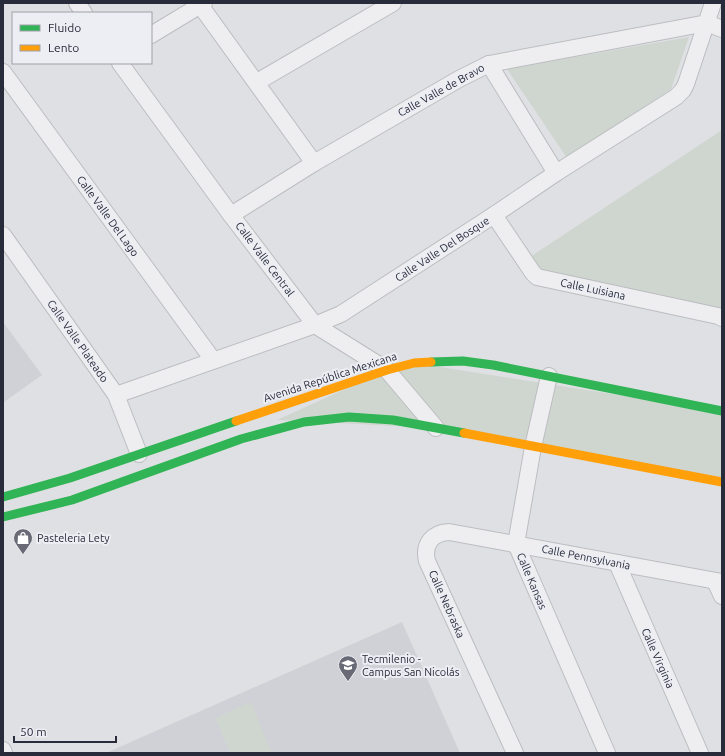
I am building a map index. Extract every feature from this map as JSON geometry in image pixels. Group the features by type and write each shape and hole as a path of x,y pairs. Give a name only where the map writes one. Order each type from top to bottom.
{"street":[{"path":"77,3 83,12"},
{"path":"256,82 393,3"},
{"name":"Calle Valle Del Bosque","path":"116,395 315,325 340,314 679,94 686,84 713,3"},
{"path":"152,34 202,4 314,163"},
{"name":"Calle Valle de Bravo","path":"231,215 314,163 459,79 488,64 707,23 722,28"},
{"name":"Calle Valle Central","path":"121,64 231,215 315,325 387,370 436,428"},
{"path":"488,64 556,173"},
{"name":"Calle Valle Del Lago","path":"3,72 213,360"},
{"name":"Calle Luisiana","path":"494,215 533,274 537,277 722,318"},
{"name":"Calle Valle Plateado","path":"3,235 116,395 139,454"},
{"name":"Avenida República Mexicana","path":"3,497 44,487 387,370 414,363 463,361 492,364 722,411"},
{"name":"Calle Kansas","path":"549,376 533,447 516,544 607,753"},
{"path":"3,517 72,500 241,439 304,422 349,417 373,418 436,428 722,482"},
{"name":"Calle Pennsylvania","path":"430,541 437,534 449,532 719,581"},
{"name":"Calle Nebraska","path":"430,541 426,549 427,560 515,753"},
{"name":"Calle Virginia","path":"617,563 700,753"},
{"path":"719,581 722,596"}],"shaded area":[{"path":"689,37 671,89 567,158 507,69"},
{"path":"722,130 722,319 540,278 524,261"},
{"path":"3,322 42,375 4,402 3,400"},
{"path":"414,363 722,411 722,484 436,428 277,420 387,370"},
{"name":"Tecmilenio - Campus San Nicolás","path":"402,622 460,753 106,753"},
{"path":"251,702 272,753 230,753 215,718"}],"traffic: fast":[{"path":"431,362 463,361 493,365 722,411"},
{"path":"3,517 72,500 241,439 304,422 349,417 393,420 464,433"},
{"path":"3,497 70,478 236,421"}],"traffic: slow":[{"path":"236,421 387,370 414,363 431,362"},
{"path":"464,433 722,482"}],"place":[{"name":"Pasteleria Lety","path":"23,555"},
{"name":"Tecmilenio - Campus San Nicolás","path":"348,682"}]}
